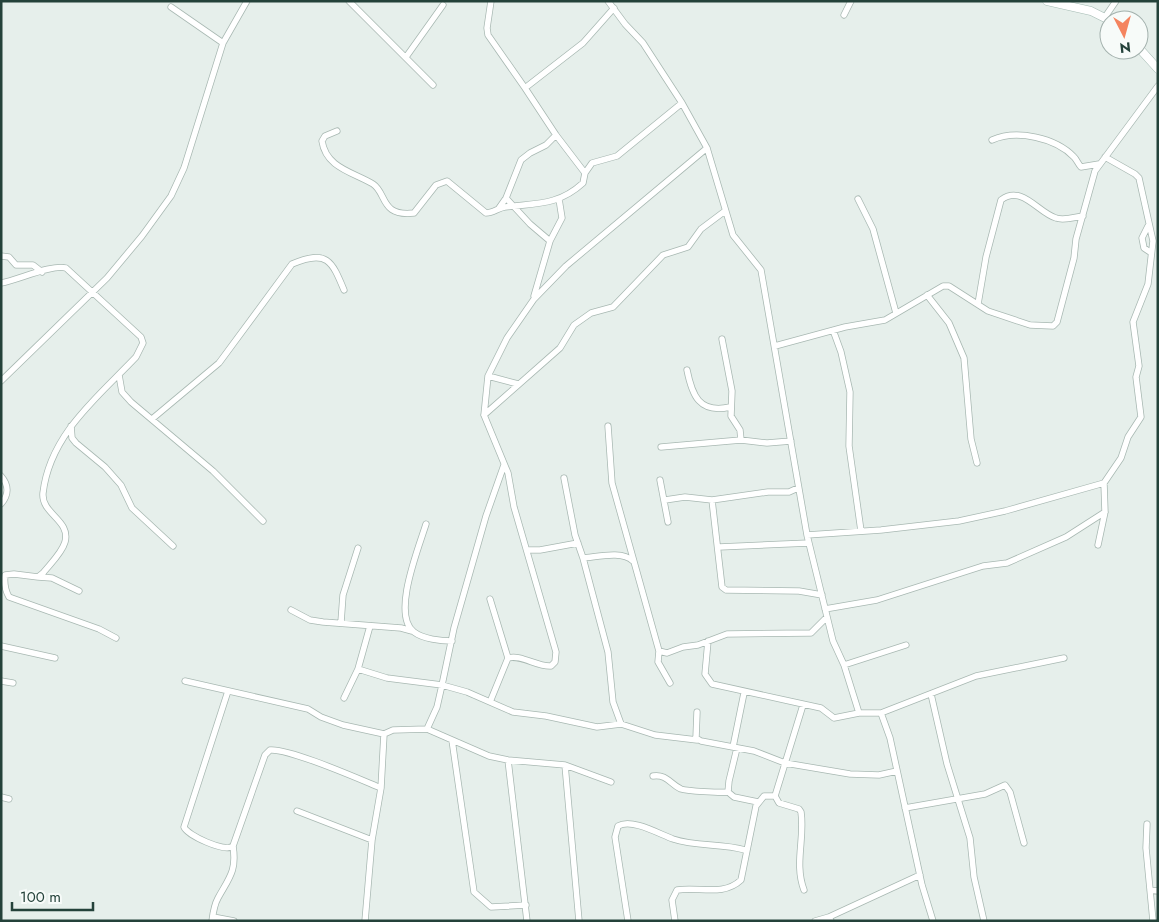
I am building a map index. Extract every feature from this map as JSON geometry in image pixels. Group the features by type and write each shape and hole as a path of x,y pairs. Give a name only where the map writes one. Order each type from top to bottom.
{"street":[{"path":"349,1 433,85"},
{"path":"491,1 487,28 488,35 556,135 585,173"},
{"path":"608,1 643,43 682,103 707,148 725,211 737,242 761,270 807,535 833,641 844,665 859,714"},
{"path":"844,15 851,1"},
{"path":"1047,1 1099,14"},
{"path":"1,381 91,291 107,278 132,250 179,182 223,43 244,3"},
{"path":"406,57 444,5"},
{"path":"171,7 223,43"},
{"path":"525,88 583,43 614,8"},
{"path":"1149,59 1158,69"},
{"path":"775,346 806,340 833,330 874,323 896,313 942,286 949,286 988,311 1030,325 1049,328 1056,324 1090,186 1099,164 1158,86"},
{"path":"337,131 325,136 322,141 326,156 348,174 374,185 384,204 390,208 414,213 436,185 447,181 486,214 499,208 546,204 559,199 583,183 585,173 596,161 617,156 682,103"},
{"path":"992,140 1011,134 1037,137 1074,157 1081,167 1099,164"},
{"path":"499,208 506,198 521,160 546,145 556,135"},
{"path":"508,658 514,656 542,667 551,666 555,662 553,638 504,464 484,415 488,376 507,338 534,299 566,266 707,148"},
{"path":"1098,545 1105,512 1104,483 1121,458 1128,438 1141,417 1136,377 1139,366 1133,322 1148,284 1150,252 1153,241 1148,226 1139,178 1105,157"},
{"path":"978,304 986,257 1000,200 1009,196 1024,198 1054,218 1083,216"},
{"path":"506,198 530,224 550,240"},
{"path":"534,299 550,240 562,218 559,199"},
{"path":"858,199 874,229 896,313"},
{"path":"484,415 560,348 574,325 591,313 613,307 663,255 688,247 701,229 725,211"},
{"path":"1148,226 1142,238 1144,248 1150,252"},
{"path":"1,256 9,257 16,265 33,265 42,272"},
{"path":"152,419 219,363 292,264 308,259 326,259 334,265 344,290"},
{"path":"1,284 59,266 66,268 140,337 143,343 136,357 70,426 51,464 43,496 45,504 64,526 65,543 44,573 38,577"},
{"path":"927,295 948,323 964,358 971,439 977,463"},
{"path":"833,330 841,352 850,392 849,446 861,531"},
{"path":"722,339 732,391 731,416 740,430 741,440"},
{"path":"688,370 692,393 702,404 713,408 730,407"},
{"path":"119,375 122,392 213,471 263,521"},
{"path":"488,376 518,384"},
{"path":"70,426 72,438 76,443 105,467 121,485 132,508 172,546"},
{"path":"608,426 612,482 658,651 658,662 670,683"},
{"path":"661,447 741,440 767,443 791,441"},
{"path":"427,729 437,707 452,641 484,525 504,464"},
{"path":"1,476 7,484 7,495 1,504"},
{"path":"564,478 578,542 608,652 612,695 621,724"},
{"path":"660,480 668,522"},
{"path":"807,535 959,521 1005,511 1104,483"},
{"path":"665,500 685,497 712,500 752,493 789,492 798,488"},
{"path":"712,500 719,547 722,586 726,590 799,591 822,595"},
{"path":"825,609 886,598 983,566 1008,563 1066,537 1105,512"},
{"path":"412,631 404,603 409,577 426,524"},
{"path":"527,550 540,550 578,542"},
{"path":"719,547 809,543"},
{"path":"340,622 343,595 358,548"},
{"path":"583,558 621,555 628,556 634,563"},
{"path":"79,591 52,578 3,574 8,598 99,629 116,638"},
{"path":"490,599 508,658 490,702"},
{"path":"291,610 310,620 401,628 440,641 452,641"},
{"path":"658,651 667,652 727,634 811,633 827,616"},
{"path":"344,698 358,669 370,626"},
{"path":"708,641 705,674 712,684 821,708 834,718 881,713 976,676 1064,658"},
{"path":"844,665 906,645"},
{"path":"1,646 55,658"},
{"path":"358,669 387,678 442,685 513,712 546,716 597,727 621,724 655,736 697,740 735,747 769,756 785,764 850,774 878,775 897,771"},
{"path":"1,681 13,683"},
{"path":"185,681 308,709 321,717 342,725 384,734 392,730 427,729 489,756 508,760 564,765 611,782"},
{"path":"228,691 184,826 188,832 219,847 226,849 233,846"},
{"path":"728,792 744,692"},
{"path":"931,694 957,798 970,838 974,877 984,921"},
{"path":"803,705 775,796 779,803 798,809 801,812 798,859 804,890"},
{"path":"697,740 698,712"},
{"path":"881,713 933,921"},
{"path":"365,921 372,840 381,788 384,734"},
{"path":"452,740 474,892 491,907 526,905"},
{"path":"234,921 212,919 218,897 227,886 236,864 233,846 265,755 270,750 277,750 306,759 381,788"},
{"path":"508,760 528,921"},
{"path":"564,765 579,921"},
{"path":"653,776 666,777 683,790 706,790 715,794 728,792 734,797 758,802"},
{"path":"905,808 992,792 1005,785 1010,792 1024,843"},
{"path":"676,921 672,900 674,892 681,889 724,889 736,885 741,880 745,850 758,802 764,796 775,796"},
{"path":"1,797 9,799"},
{"path":"297,812 372,840"},
{"path":"628,921 615,837 618,826 630,824 688,844 729,845 745,850"},
{"path":"1147,824 1146,848 1153,921"},
{"path":"814,921 830,919 920,875"},
{"path":"1150,890 1158,891"}]}
